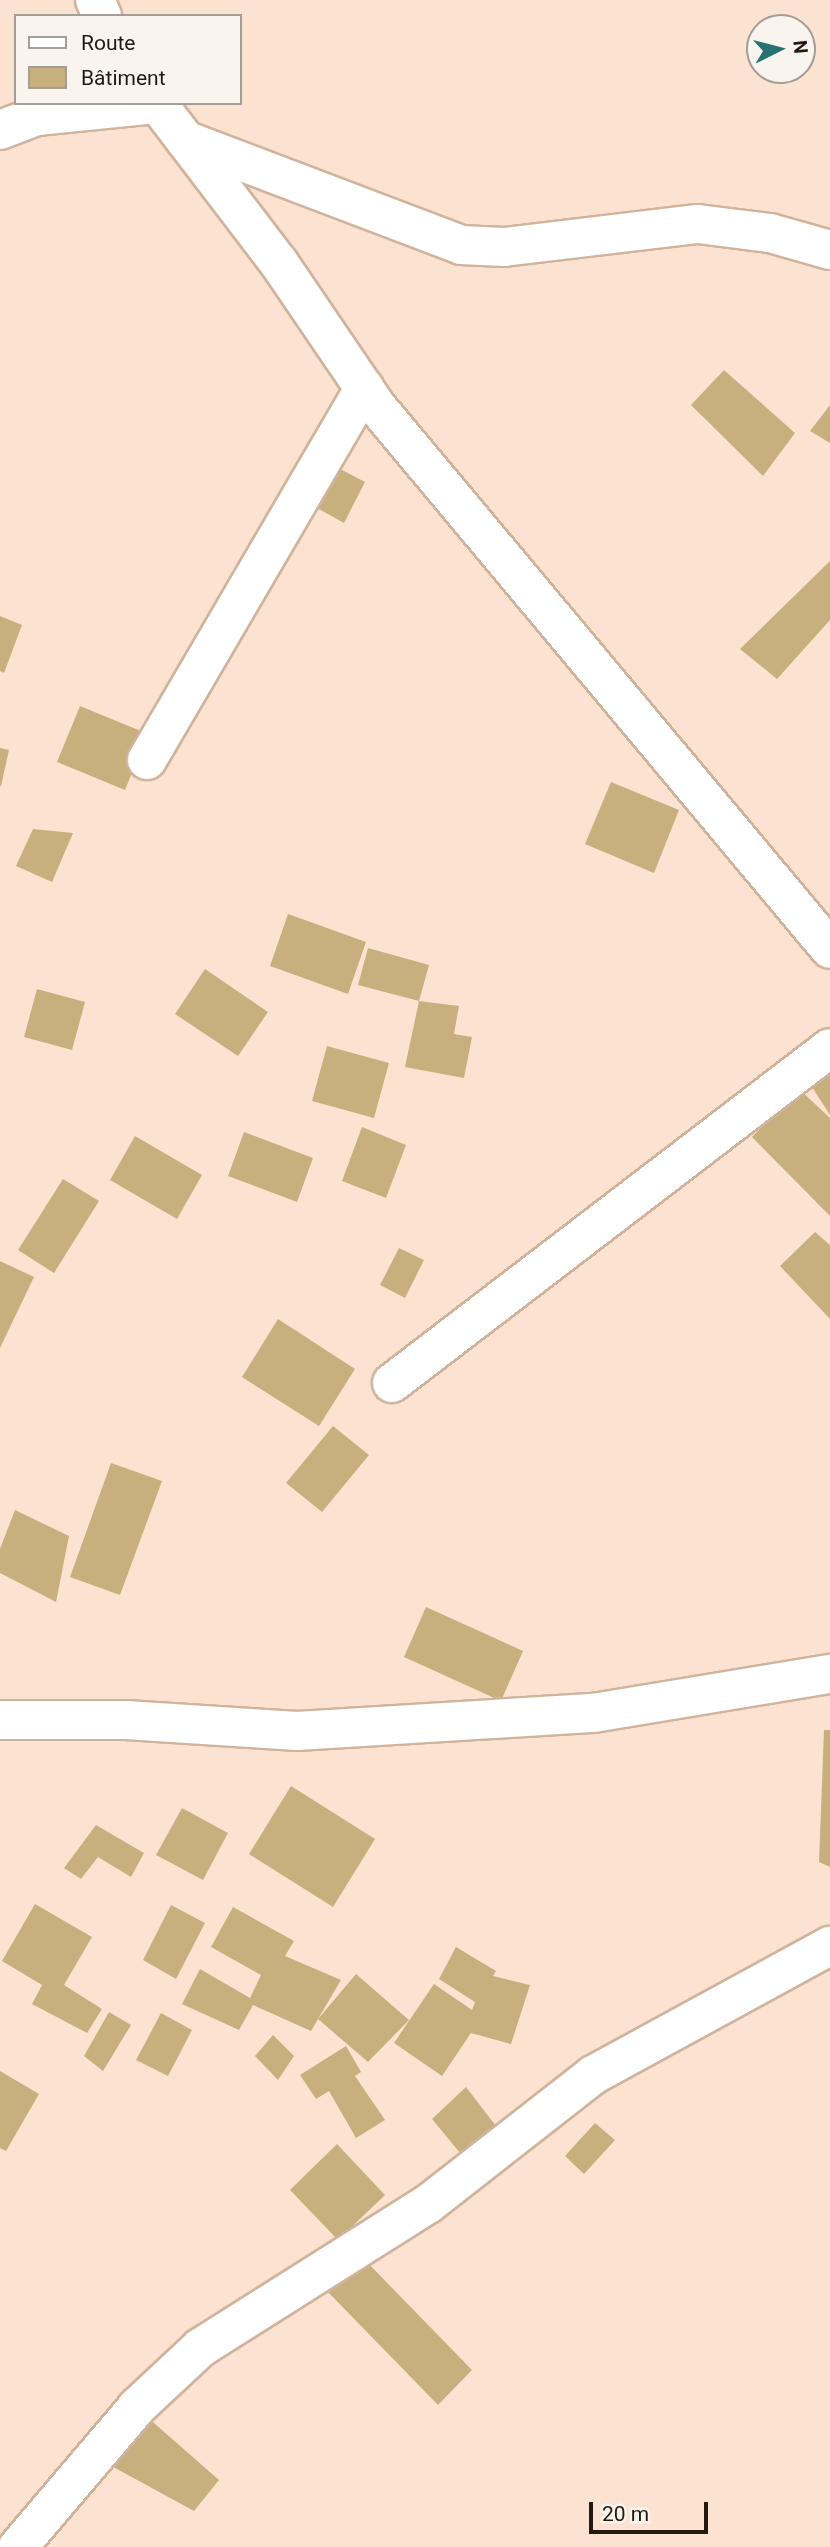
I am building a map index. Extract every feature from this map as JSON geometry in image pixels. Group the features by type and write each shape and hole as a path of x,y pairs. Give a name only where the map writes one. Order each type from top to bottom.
{"street":[{"path":"0,130 37,117 149,105"},
{"path":"159,105 279,263 364,388 830,949"},
{"path":"185,140 461,246 504,247 698,224 770,233 830,250"},
{"path":"147,760 364,388"},
{"path":"392,1383 830,1048"},
{"path":"0,1720 311,1730 594,1713 830,1674"},
{"path":"18,2547 137,2407 200,2348 428,2204 593,2076 830,1946"}],"building":[{"path":"724,370 795,433 763,476 691,405"},
{"path":"830,405 830,443 810,431"},
{"path":"338,468 365,482 344,523 317,508"},
{"path":"830,561 830,620 777,679 740,649"},
{"path":"0,616 22,625 4,673 0,671"},
{"path":"80,706 148,734 125,790 57,762"},
{"path":"0,748 9,750 1,786 0,786"},
{"path":"611,782 679,810 654,873 585,844"},
{"path":"33,829 73,833 52,882 16,866"},
{"path":"288,914 366,942 348,994 270,966"},
{"path":"368,948 429,965 419,1001 358,985"},
{"path":"205,969 268,1012 238,1056 175,1014"},
{"path":"37,989 85,1002 72,1050 24,1037"},
{"path":"419,1001 459,1006 454,1034 472,1037 464,1078 405,1067"},
{"path":"327,1046 389,1063 374,1118 312,1101"},
{"path":"830,1066 830,1115 812,1087"},
{"path":"799,1089 830,1118 830,1216 752,1137"},
{"path":"362,1127 406,1145 386,1198 342,1181"},
{"path":"244,1132 313,1158 297,1202 228,1176"},
{"path":"135,1136 202,1175 177,1219 110,1180"},
{"path":"63,1179 99,1201 54,1273 18,1250"},
{"path":"815,1232 830,1245 830,1319 780,1266"},
{"path":"399,1248 424,1260 405,1298 380,1285"},
{"path":"0,1261 34,1277 0,1348"},
{"path":"278,1319 355,1369 319,1426 242,1377"},
{"path":"333,1426 369,1455 322,1512 286,1483"},
{"path":"111,1463 162,1481 120,1595 70,1577"},
{"path":"15,1510 69,1536 56,1602 0,1573 0,1549"},
{"path":"426,1607 523,1651 501,1701 404,1657"},
{"path":"824,1730 830,1730 830,1867 819,1862"},
{"path":"291,1786 375,1839 333,1907 249,1854"},
{"path":"182,1808 228,1833 203,1880 156,1855"},
{"path":"96,1825 144,1853 131,1877 98,1857 81,1879 64,1868"},
{"path":"35,1904 92,1937 64,1985 102,2009 87,2033 32,2004 42,1985 2,1961"},
{"path":"171,1905 205,1923 176,1979 143,1960"},
{"path":"233,1907 294,1941 285,1956 341,1980 311,2031 253,2005 239,2030 182,2004 200,1969 250,1998 261,1975 211,1947"},
{"path":"456,1947 496,1971 493,1976 530,1985 511,2044 471,2033 442,2076 394,2043 434,1984 472,2010 475,2002 439,1979"},
{"path":"356,1974 409,2020 368,2062 318,2019"},
{"path":"109,2012 131,2025 103,2071 84,2056"},
{"path":"161,2013 192,2030 168,2076 136,2060"},
{"path":"273,2035 294,2056 278,2080 255,2056"},
{"path":"346,2046 361,2072 355,2076 385,2120 356,2138 329,2091 316,2099 300,2075"},
{"path":"0,2071 39,2094 6,2151 0,2148"},
{"path":"466,2087 496,2126 460,2153 432,2119"},
{"path":"595,2123 615,2140 584,2174 565,2156"},
{"path":"337,2144 385,2195 338,2240 290,2190"},
{"path":"361,2256 472,2370 438,2405 326,2290"},
{"path":"146,2416 219,2480 194,2511 106,2463"}]}
